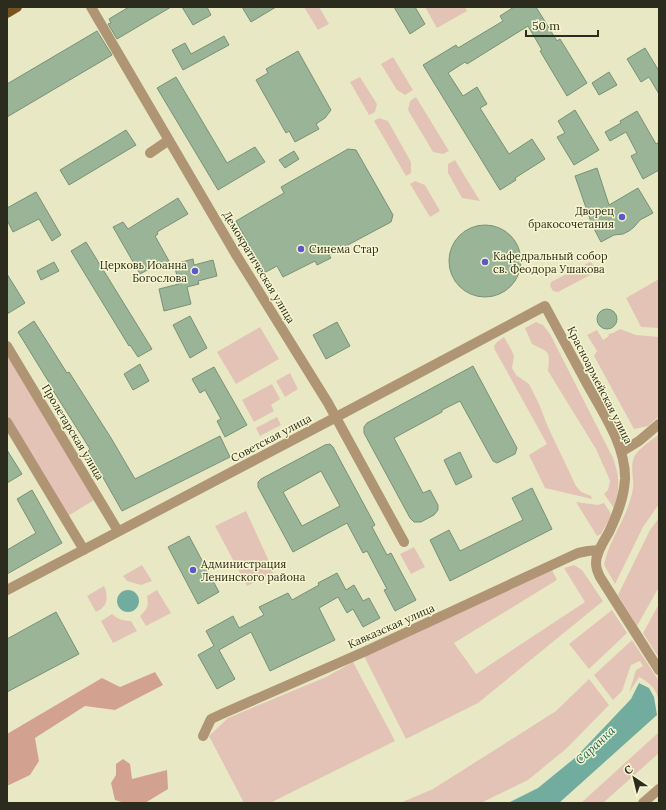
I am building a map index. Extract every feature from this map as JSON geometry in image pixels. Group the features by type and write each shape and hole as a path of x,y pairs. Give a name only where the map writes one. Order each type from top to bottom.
{"main road":[{"path":"7,13 17,7"}],"street":[{"name":"Демократическая улица","path":"90,7 235,253 336,417 404,542"},
{"path":"150,153 169,140"},
{"name":"Советская улица","path":"7,590 545,306"},
{"name":"Красноармейская улица","path":"545,306 611,428 621,452 624,466 625,478 621,504 599,550 596,562 597,570 659,670"},
{"name":"Пролетарская улица","path":"7,346 118,531"},
{"path":"7,422 84,550"},
{"path":"621,452 639,441 659,424"},
{"name":"Кавказская улица","path":"203,736 211,719 366,651 578,553 599,550"},
{"path":"644,803 659,789"}],"shaded area":[{"path":"304,7 319,7 329,24 318,30"},
{"path":"425,7 465,7 467,11 437,28"},
{"path":"393,57 413,90 405,95 397,90 381,64"},
{"path":"360,77 377,104 375,112 369,115 350,82"},
{"path":"416,97 449,151 443,154 433,152 408,110 410,101"},
{"path":"379,118 388,121 411,162 411,173 406,176 374,121"},
{"path":"455,160 480,201 462,198 448,173 448,164"},
{"path":"415,181 425,185 440,211 430,217 410,184"},
{"path":"590,262 595,268 594,273 558,292 553,291 550,286 551,282"},
{"path":"659,279 659,328 641,327 626,298"},
{"path":"536,322 543,325 550,334 613,458 617,471 618,483 614,508 604,494 608,490 610,481 596,449 548,371 548,353 532,344 525,328"},
{"path":"260,327 279,359 236,384 217,352"},
{"path":"620,329 636,335 659,337 659,416 648,426 634,429 594,356 597,351 587,335 597,330 603,340 609,336 608,334"},
{"path":"504,337 514,356 512,368 516,375 529,384 576,486 581,492 591,496 592,499 545,488 529,455 547,444 495,350 494,346"},
{"path":"7,355 94,500 68,516 7,415"},
{"path":"290,373 298,389 285,397 276,381"},
{"path":"272,384 280,399 271,405 274,411 254,422 242,400"},
{"path":"277,417 281,425 260,436 256,428"},
{"path":"659,434 659,504 643,527 615,584 604,565 610,546 631,498 633,488 632,469 634,457 645,445"},
{"path":"576,502 598,505 604,503 611,516 601,534 597,536"},
{"path":"246,511 274,572 247,586 215,526"},
{"path":"659,518 659,587 637,626 618,595 650,530"},
{"path":"414,547 425,567 411,574 400,554"},
{"path":"142,565 152,581 141,585 127,581 123,576"},
{"path":"574,565 582,570 603,601 478,703 406,739 364,656 552,570 557,580 454,643 476,674 585,602 564,568"},
{"path":"104,586 107,599 103,607 96,612 87,596"},
{"path":"157,590 171,613 146,626 140,616 147,607 147,596"},
{"path":"659,604 659,658 643,633"},
{"path":"612,610 627,633 589,669 569,644"},
{"path":"112,614 126,621 131,621 137,631 113,643 101,621"},
{"path":"632,640 659,681 659,701 652,686 639,677 629,693 636,670 643,666 640,661 631,665 622,691 613,700 594,675"},
{"path":"353,662 395,741 270,803 244,803 209,736 228,718 326,677"},
{"path":"155,672 163,685 115,710 85,706 35,738 39,761 30,775 7,786 7,734 102,678 120,687"},
{"path":"589,679 609,705 567,748 528,780 481,803 400,803 433,789 556,711"},
{"path":"659,732 659,753 603,803 581,803"},
{"path":"123,759 130,764 132,779 167,770 168,789 145,803 125,803 115,800 111,783 116,775 116,764"}],"water":[{"path":"124,590 132,590 139,597 139,605 132,612 124,612 117,605 117,597"},
{"name":"Саранка","path":"639,683 649,688 654,697 657,715 559,803 508,803 538,788 576,757 631,699"}],"building":[{"path":"129,7 171,7 117,39 108,24 111,23 109,19"},
{"path":"182,7 207,7 211,15 193,25"},
{"path":"242,7 276,7 251,22"},
{"path":"394,7 415,7 425,24 410,34"},
{"path":"514,7 536,7 557,41 560,39 587,83 567,96 540,51 542,50 528,26 467,64 465,62 448,73 463,96 477,87 487,104 480,108 509,154 532,139 545,159 515,178 516,180 500,190 423,65 456,45 458,48 503,21 500,16"},
{"path":"97,31 112,55 7,117 7,84"},
{"path":"224,36 229,45 183,70 172,50 185,43 191,54"},
{"path":"645,48 659,71 659,94 649,77 641,82 627,59"},
{"path":"298,51 331,110 325,118 316,124 319,129 295,142 289,131 286,133 256,80 268,73 266,69"},
{"path":"609,72 617,85 599,95 592,83"},
{"path":"176,77 227,163 255,147 265,162 218,190 157,88"},
{"path":"575,110 599,150 574,165 557,137 565,133 558,121"},
{"path":"637,111 656,144 659,142 659,170 643,179 631,156 637,153 626,132 610,141 605,132 621,123 620,121"},
{"path":"126,130 136,145 69,185 60,170"},
{"path":"348,149 356,150 393,215 391,222 329,255 331,258 317,265 315,261 283,277 277,266 264,273 236,221 284,193 281,187"},
{"path":"294,151 299,159 285,168 279,160"},
{"path":"597,168 609,205 638,188 653,213 640,220 629,231 623,234 614,235 601,242 592,225 575,176"},
{"path":"36,192 61,235 52,241 39,219 13,232 7,220 7,208"},
{"path":"178,198 188,214 157,232 158,234 155,236 169,261 158,267 157,265 140,274 113,227 123,222 128,229"},
{"name":"Кафедральный собор св. Феодора Ушакова","path":"478,225 492,225 499,227 511,235 519,247 521,261 519,275 511,287 499,295 492,297 478,297 471,295 459,287 451,275 449,268 449,254 451,247 459,235 471,227"},
{"path":"86,242 152,349 138,357 130,345 129,346 71,251"},
{"path":"193,259 194,265 213,260 217,276 198,281 199,284 187,287 191,304 164,311 159,289 179,284 174,264"},
{"path":"54,262 59,271 41,280 37,271"},
{"path":"7,274 25,303 7,314"},
{"path":"607,309 614,312 617,319 614,326 607,329 600,326 597,319 600,312"},
{"path":"190,316 207,348 190,358 173,325"},
{"path":"34,321 67,373 69,372 135,479 220,436 230,457 122,511 88,451 90,449 18,332"},
{"path":"337,322 350,346 326,359 313,335"},
{"path":"140,364 149,381 133,390 124,374"},
{"path":"473,366 517,448 515,454 497,463 493,461 460,401 394,438 423,493 430,490 438,505 438,510 434,515 421,522 414,522 410,518 364,433 364,427 367,423"},
{"path":"214,367 247,425 225,437 217,421 221,419 205,390 200,393 192,379"},
{"path":"330,444 333,447 375,525 372,527 387,555 391,553 416,600 395,611 384,590 387,589 367,551 363,553 347,523 293,552 258,487 258,482 261,479 325,445","holes":["321,471 340,506 302,526 283,492"]},
{"path":"7,450 22,474 7,483"},
{"path":"460,452 472,477 456,485 444,460"},
{"path":"532,488 552,529 450,581 430,540 449,530 460,551 523,520 512,498"},
{"path":"32,490 62,543 7,574 7,550 36,533 17,499"},
{"name":"Администрация Ленинского района","path":"189,536 219,592 198,604 168,547"},
{"path":"337,573 346,590 354,585 363,601 369,598 380,618 363,627 353,609 347,613 338,597 319,608 335,640 270,671 251,632 219,650 235,679 217,689 198,655 214,646 206,631 233,616 239,628 264,615 259,607 288,593 292,600 319,585 318,583"},
{"path":"56,612 79,654 7,692 7,639"}],"place":[{"name":"Дворец бракосочетания","path":"622,217"},
{"name":"Синема Стар","path":"301,249"},
{"name":"Кафедральный собор св. Феодора Ушакова","path":"485,262"},
{"name":"Церковь Иоанна Богослова","path":"195,271"},
{"name":"Администрация Ленинского района","path":"193,570"}]}
